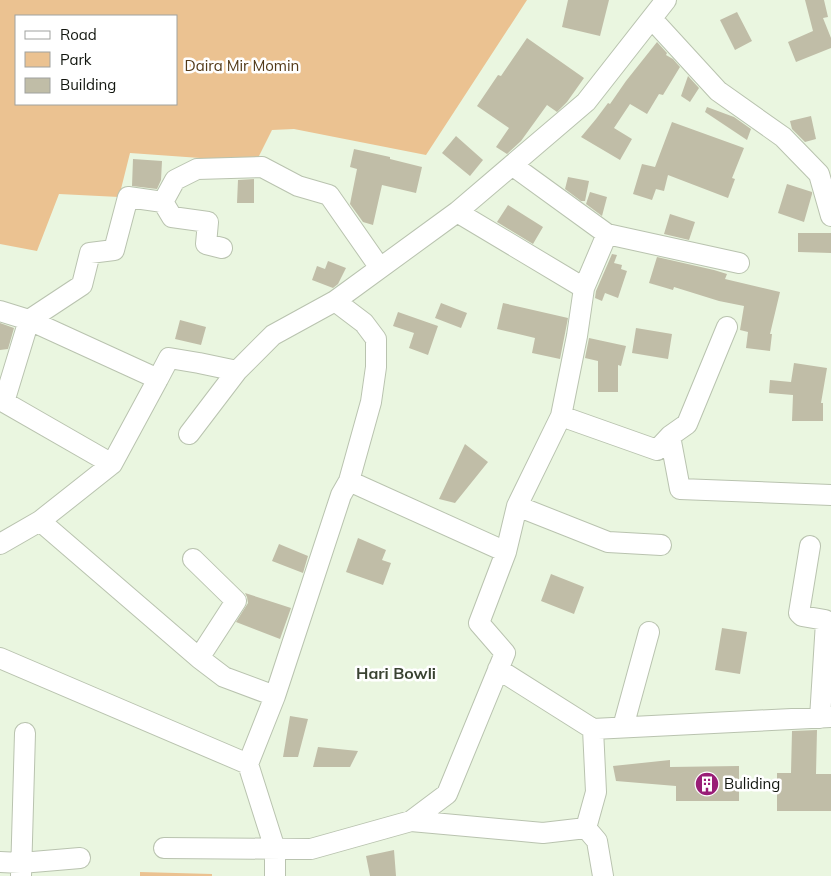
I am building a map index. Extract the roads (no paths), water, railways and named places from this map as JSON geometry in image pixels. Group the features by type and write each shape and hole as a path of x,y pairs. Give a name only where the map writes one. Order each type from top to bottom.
{"street":[{"path":"189,434 237,371 273,335 335,301 457,212 586,102 666,0"},
{"path":"652,19 718,91 783,137 819,174 831,216"},
{"path":"512,165 607,234 739,263"},
{"path":"163,202 175,180 197,170 262,167 298,186 330,195 380,268"},
{"path":"112,464 4,402 4,383 28,320 82,285 90,253 114,250 128,197 163,202"},
{"path":"163,202 172,217 208,222 206,244 222,248"},
{"path":"457,212 584,288"},
{"path":"411,821 446,794 504,653 479,624 506,552 517,506 561,416 577,336 584,288 607,234"},
{"path":"275,876 275,849 248,764 275,696 341,495 349,481 371,402 376,367 376,338 364,323 335,301"},
{"path":"0,311 28,320 158,379"},
{"path":"561,416 657,450 670,436 687,424 727,327"},
{"path":"0,544 40,521 112,464 169,358 237,371"},
{"path":"670,436 680,489 831,495"},
{"path":"349,481 506,552"},
{"path":"517,506 608,542 660,545"},
{"path":"40,521 224,677 275,696"},
{"path":"498,669 593,729 825,718 826,622 825,620 802,616 799,613 810,546"},
{"path":"193,559 236,600 200,658"},
{"path":"622,727 649,632"},
{"path":"0,658 248,764"},
{"path":"586,828 596,792 593,729"},
{"path":"21,870 26,733"},
{"path":"164,848 310,849 411,821 542,833 586,828"},
{"path":"586,828 597,841 603,876"},
{"path":"0,862 21,870 80,858"}],"place":[{"name":"Buliding","path":"707,784"}],"district":[{"name":"Hari Bowli","path":"396,673"}],"park label":[{"name":"Daira Mir Momin","path":"242,66"}]}
